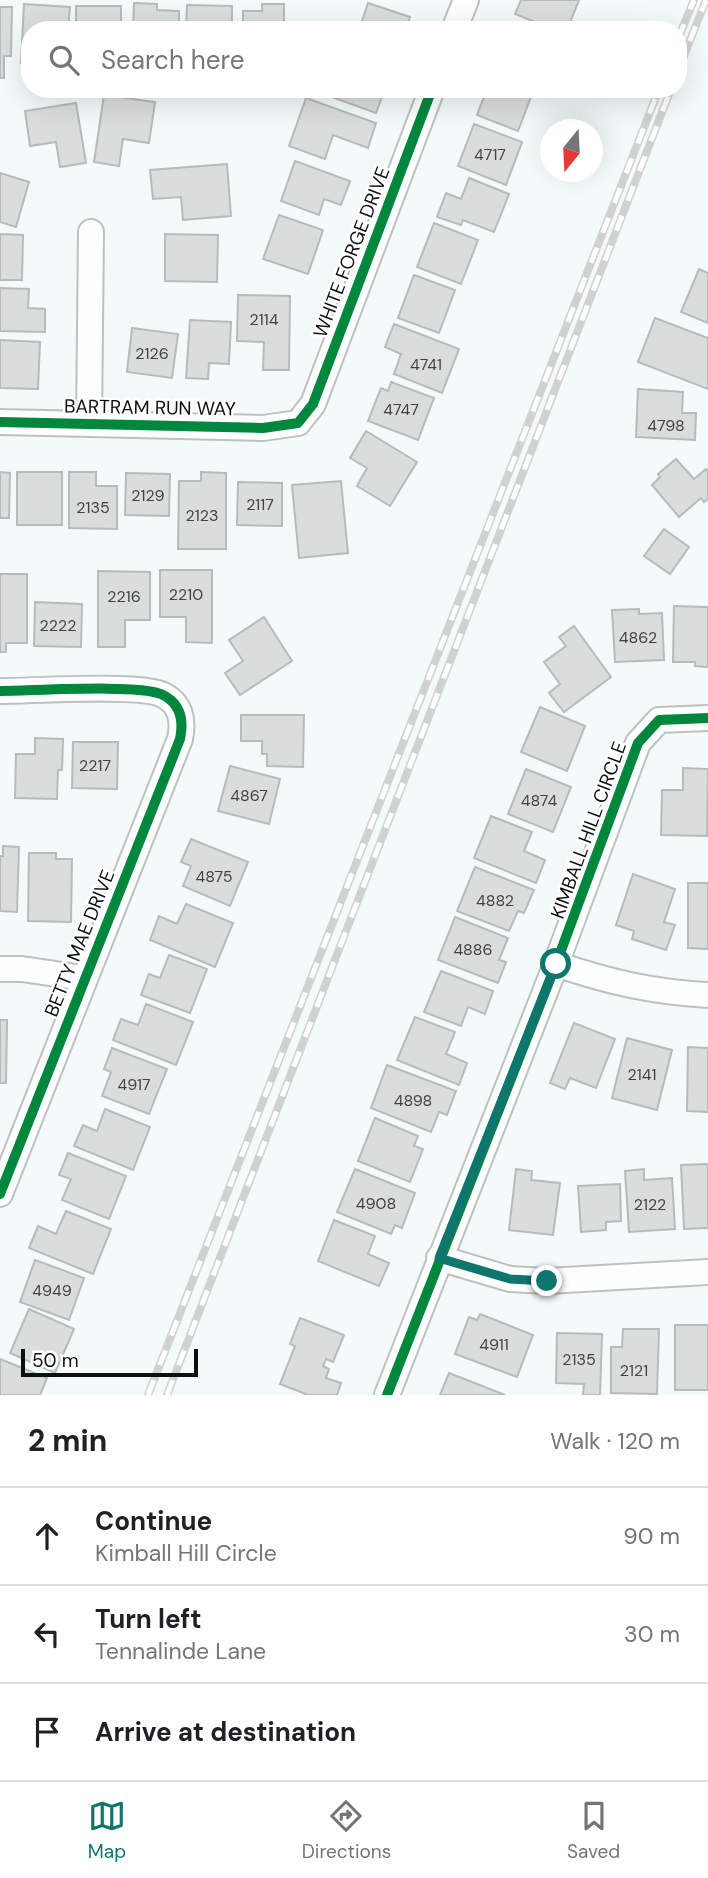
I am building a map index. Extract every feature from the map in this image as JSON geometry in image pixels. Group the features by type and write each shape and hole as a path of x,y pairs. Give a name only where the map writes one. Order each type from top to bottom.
{"street":[{"path":"458,21 466,0"},
{"name":"WHITE FORGE DRIVE","path":"298,423 313,404 429,98"},
{"path":"89,423 91,232"},
{"name":"BARTRAM RUN WAY","path":"0,422 263,428 298,423"},
{"name":"BETTY MAE DRIVE","path":"0,691 136,691 161,694 177,705 183,723 180,739 83,978 0,1194"},
{"name":"KIMBALL HILL CIRCLE","path":"387,1395 556,964 638,743 659,719 708,718"},
{"path":"556,964 624,986 665,993 708,995"},
{"path":"0,969 22,969 83,978"},
{"path":"439,1258 510,1279 547,1281 708,1272"}],"building":[{"path":"521,0 579,0 571,21 532,21 515,14"},
{"path":"134,3 157,4 157,10 179,11 179,21 133,21"},
{"path":"368,3 410,17 409,21 362,21"},
{"path":"24,4 70,7 69,21 23,21"},
{"path":"262,4 284,4 284,21 243,21 243,11 262,11"},
{"path":"187,5 232,6 232,21 186,21"},
{"path":"76,6 121,6 121,21 76,21"},
{"path":"0,7 12,7 11,56 4,56 4,78 0,78"},
{"path":"104,98 155,102 149,143 123,139 119,166 94,162"},
{"path":"306,98 376,123 368,148 333,135 325,159 289,146"},
{"path":"334,98 382,98 376,113"},
{"path":"484,98 531,98 518,131 477,115"},
{"path":"76,103 86,163 60,167 56,142 30,146 25,111"},
{"path":"474,124 522,142 506,185 458,166"},
{"path":"295,161 350,181 341,205 324,199 319,215 281,201"},
{"path":"227,164 231,216 183,220 181,197 153,199 150,170"},
{"path":"0,173 29,182 16,227 0,222"},
{"path":"469,178 509,194 494,232 463,220 461,225 437,217 446,193 461,199"},
{"path":"279,215 323,230 308,274 263,259"},
{"path":"434,223 478,240 461,284 417,267"},
{"path":"0,234 23,235 22,280 0,280"},
{"path":"165,234 218,235 217,282 165,281"},
{"path":"699,269 708,273 708,323 681,312"},
{"path":"414,275 455,290 439,333 398,318"},
{"path":"0,288 29,289 28,308 45,309 45,332 0,331"},
{"path":"238,295 290,296 289,370 263,370 264,342 237,341"},
{"path":"655,318 708,338 708,389 638,362"},
{"path":"190,320 231,322 229,364 209,363 208,379 186,378"},
{"path":"394,324 459,349 442,393 394,374 401,354 385,347"},
{"path":"132,328 178,334 172,378 127,372"},
{"path":"0,340 40,342 38,389 0,388"},
{"path":"391,382 434,398 418,440 368,421 381,388 388,391"},
{"path":"638,389 683,392 682,413 696,413 695,440 636,437"},
{"path":"366,431 417,462 390,506 357,486 367,468 350,458"},
{"path":"676,459 694,479 706,469 708,472 708,499 704,502 701,498 679,517 652,485 660,477 658,474"},
{"path":"0,472 10,473 9,518 0,518"},
{"path":"17,472 62,472 62,525 17,525"},
{"path":"69,472 96,472 96,486 117,486 117,529 69,528"},
{"path":"201,472 226,473 226,549 178,549 179,481 201,481"},
{"path":"126,473 170,474 169,516 125,515"},
{"path":"341,481 348,553 299,558 292,485"},
{"path":"238,482 282,483 282,526 237,525"},
{"path":"664,529 689,547 670,574 644,556"},
{"path":"160,570 212,570 212,643 186,642 186,617 160,617"},
{"path":"98,571 150,572 150,620 125,620 125,647 98,647"},
{"path":"0,574 27,574 27,643 6,643 6,652 0,652"},
{"path":"35,602 82,604 81,647 34,646"},
{"path":"674,606 708,607 708,667 695,666 695,662 673,662"},
{"path":"639,609 639,614 662,613 664,660 615,662 612,610"},
{"path":"264,617 292,661 240,695 225,673 243,661 229,640"},
{"path":"574,626 611,677 564,712 549,693 560,684 544,662 566,646 559,637"},
{"path":"540,707 585,726 567,771 521,752"},
{"path":"241,715 304,715 303,767 267,766 267,754 262,754 262,741 241,741"},
{"path":"35,738 63,739 57,799 15,798 16,754 35,754"},
{"path":"73,742 118,742 117,789 72,788"},
{"path":"230,766 280,779 269,824 218,811"},
{"path":"683,768 708,769 707,836 661,835 662,790 683,790"},
{"path":"526,769 571,787 553,832 508,814"},
{"path":"491,816 532,832 524,851 545,860 536,883 474,858"},
{"path":"191,839 248,862 230,906 183,886 191,866 181,862"},
{"path":"3,846 19,847 17,912 0,911 0,856 3,856"},
{"path":"29,853 56,853 56,859 72,859 71,922 28,921"},
{"path":"475,867 534,890 524,913 518,911 509,931 457,911"},
{"path":"633,874 675,889 664,922 675,925 666,950 632,939 634,931 616,925"},
{"path":"688,883 708,883 708,949 688,948"},
{"path":"186,904 233,923 215,967 150,940 159,916 177,924"},
{"path":"455,917 508,938 499,960 506,962 498,983 438,960"},
{"path":"169,955 207,969 190,1013 141,995 149,974 160,978"},
{"path":"441,971 493,991 485,1014 468,1007 461,1026 424,1012"},
{"path":"146,1004 193,1022 176,1065 113,1040 121,1019 138,1025"},
{"path":"415,1017 455,1032 446,1054 467,1063 459,1085 397,1060"},
{"path":"0,1020 7,1020 6,1083 0,1083"},
{"path":"574,1023 615,1039 596,1088 570,1078 565,1089 550,1083"},
{"path":"627,1038 672,1050 657,1110 612,1098"},
{"path":"688,1047 708,1048 708,1112 687,1111"},
{"path":"112,1048 167,1069 149,1114 102,1096 111,1072 104,1069"},
{"path":"387,1065 456,1091 447,1115 439,1112 431,1132 371,1108"},
{"path":"105,1109 150,1127 133,1170 74,1146 83,1125 97,1131"},
{"path":"375,1118 418,1136 414,1146 423,1149 410,1182 358,1161"},
{"path":"68,1153 126,1176 109,1219 62,1200 71,1179 59,1175"},
{"path":"708,1164 708,1228 684,1229 681,1165"},
{"path":"355,1169 415,1193 402,1228 395,1225 391,1234 337,1212"},
{"path":"516,1169 532,1171 531,1180 560,1183 553,1235 509,1230"},
{"path":"644,1169 644,1180 672,1178 675,1229 629,1232 625,1171"},
{"path":"620,1184 621,1221 606,1222 606,1230 581,1232 578,1186"},
{"path":"66,1211 111,1229 93,1274 29,1248 38,1226 56,1234"},
{"path":"334,1220 375,1236 368,1254 389,1263 379,1286 318,1261"},
{"path":"35,1260 84,1278 69,1320 20,1302"},
{"path":"29,1309 74,1329 55,1373 10,1353"},
{"path":"480,1314 533,1335 517,1377 455,1354 469,1317 477,1320"},
{"path":"300,1318 344,1335 333,1362 326,1359 323,1366 329,1369 326,1378 341,1383 337,1395 308,1395 280,1384 295,1346 290,1344"},
{"path":"675,1325 708,1325 708,1390 675,1390"},
{"path":"623,1329 659,1329 657,1394 611,1393 611,1347 622,1347"},
{"path":"557,1333 602,1334 600,1395 583,1395 584,1384 556,1383"},
{"path":"0,1359 47,1378 40,1395 0,1395"},
{"path":"449,1373 505,1395 440,1395"}],"railway":[{"path":"685,21 694,0"},
{"path":"687,48 706,0"},
{"path":"148,1395 655,98"},
{"path":"167,1395 668,98"}],"cycle path":[{"path":"0,422 263,428 298,423 313,404 429,98"},
{"path":"0,691 149,691 161,694 173,702 180,713 182,725 180,739 0,1194"},
{"path":"387,1395 556,964 638,743 659,720 708,718"}],"route":[{"path":"547,1281 510,1279 472,1270 439,1258 556,964"}]}
